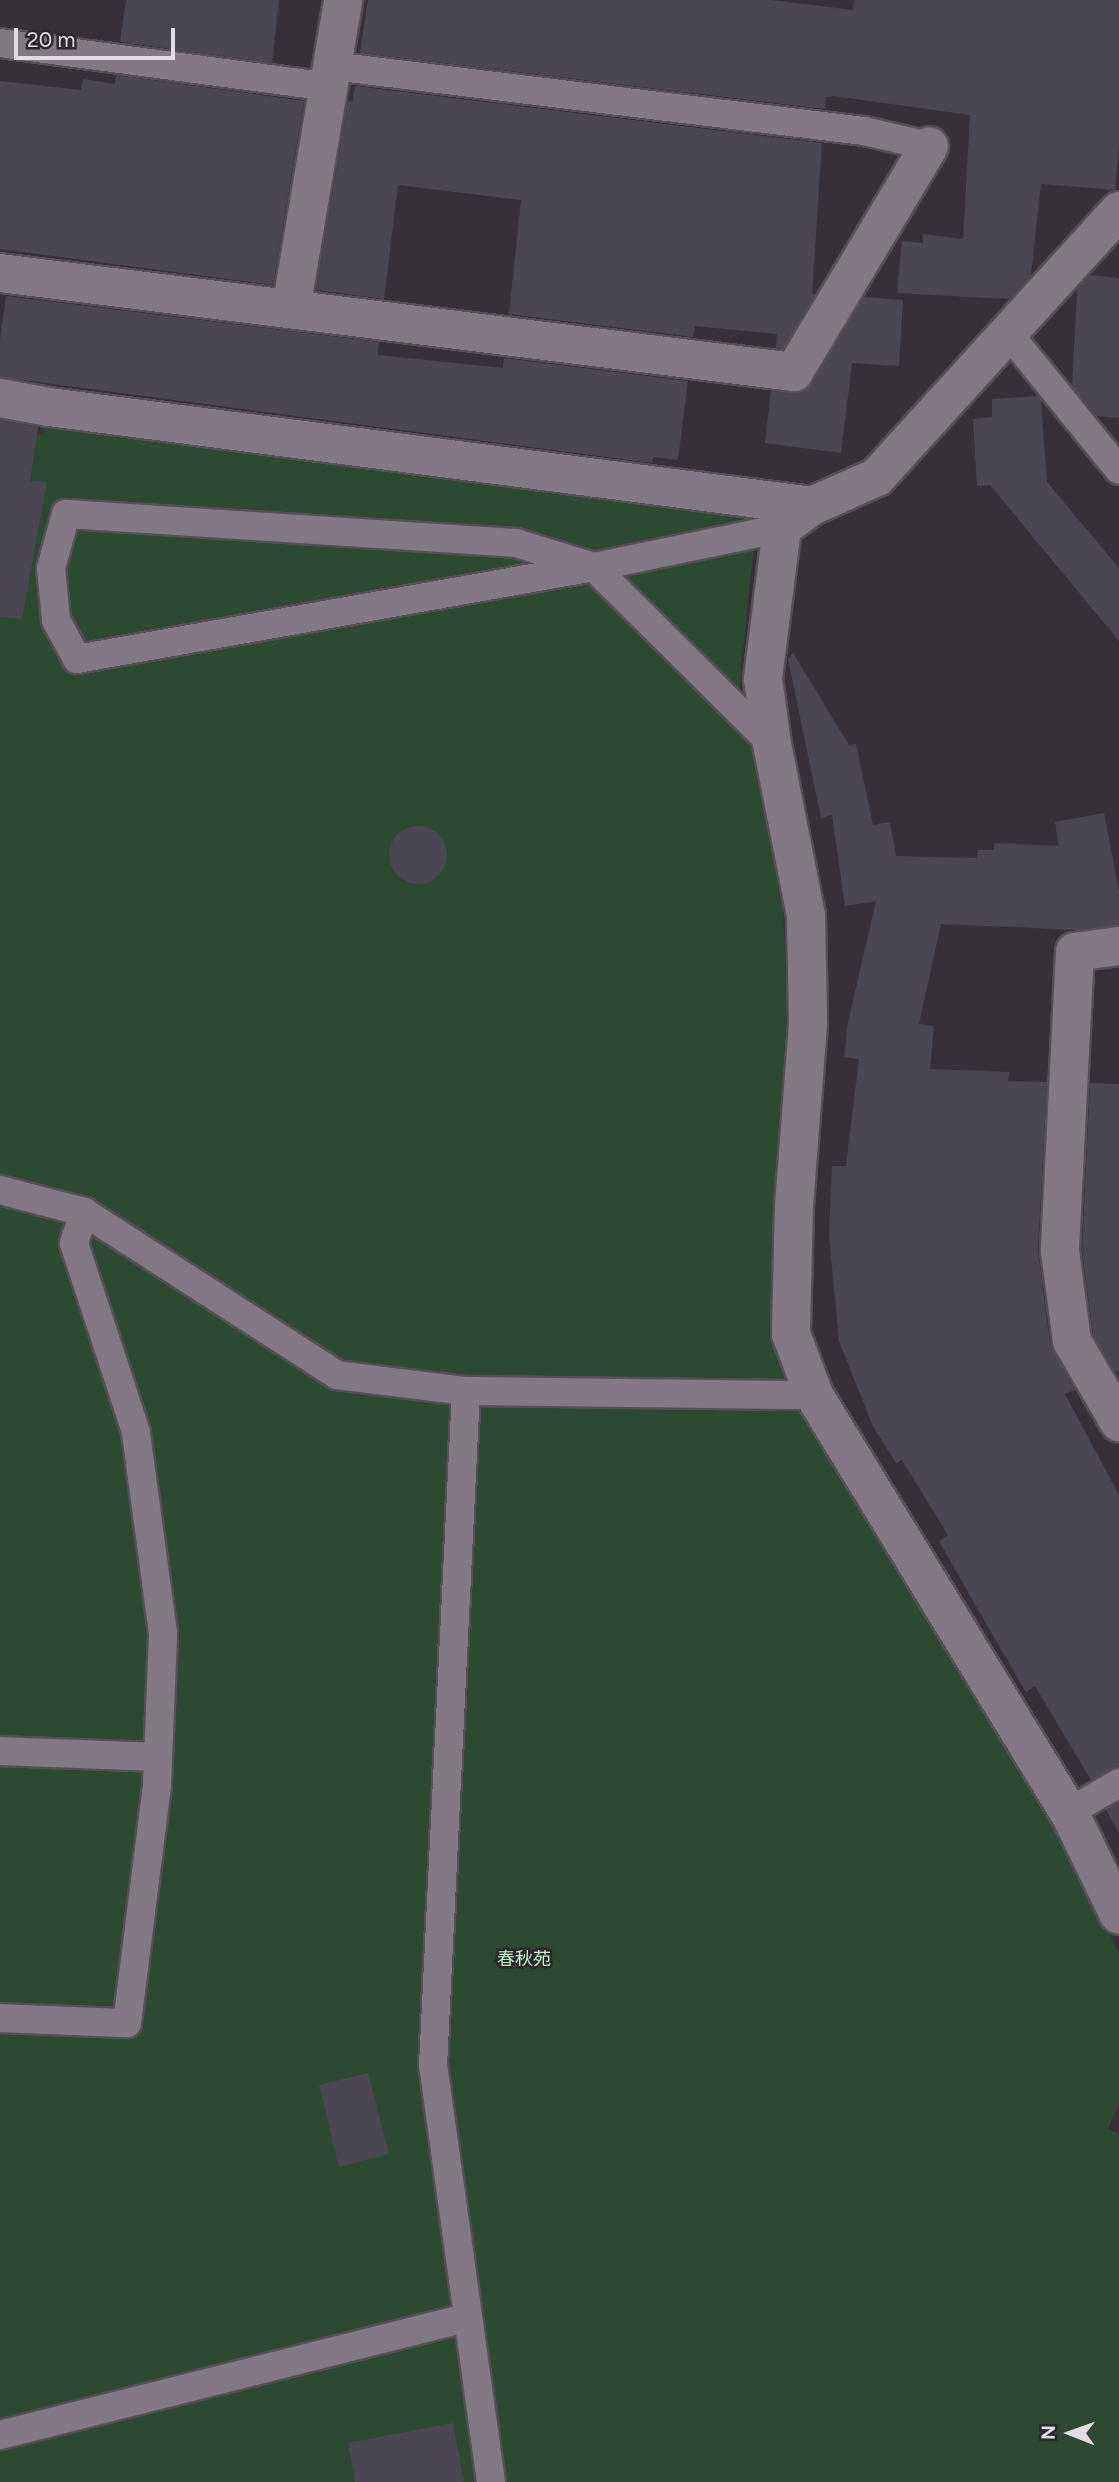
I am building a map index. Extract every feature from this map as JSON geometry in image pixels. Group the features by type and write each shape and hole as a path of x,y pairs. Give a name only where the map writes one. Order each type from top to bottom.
{"street":[{"path":"291,309 343,0"},
{"path":"0,273 794,372 929,146"},
{"path":"1119,211 1104,248 1008,333 877,477 812,506 782,528 763,679 772,744 806,915 808,1024 794,1207 791,1334 814,1395 1069,1812 1119,1915"},
{"path":"0,398 63,409 812,506"},
{"path":"1119,946 1075,952 1060,1251 1072,1341 1119,1422"}],"lane":[{"path":"0,43 864,131 929,146"},
{"path":"1008,333 1119,470"},
{"path":"772,744 594,567 516,543 66,514 51,568 56,620 76,659 594,567 782,528"},
{"path":"0,1189 84,1212 337,1375 466,1391 814,1395"},
{"path":"0,2018 127,2023 157,1785 163,1633 136,1432 74,1243 84,1212"},
{"path":"466,1391 433,2066 491,2482"},
{"path":"0,1751 158,1756"},
{"path":"1069,1812 1119,1783"},
{"path":"0,2435 467,2318"}],"green space":[{"name":"春秋苑","path":"46,417 753,507 753,554 739,690 783,907 787,1007 769,1338 860,1507 1056,1825 1119,1953 1119,2103 1108,2129 1119,2134 1119,2482 0,2482 0,428 43,435"}],"building":[{"path":"126,0 279,0 272,63 120,42"},
{"path":"368,0 771,0 853,10 854,0 1119,0 1119,146 1115,190 1041,184 1031,275 1009,299 897,293 902,241 923,243 923,234 963,239 970,115 834,96 826,97 825,109 360,53"},
{"path":"116,75 304,101 273,285 0,249 0,81 81,90 83,79 115,84"},
{"path":"355,86 822,143 812,294 815,295 783,349 776,348 777,334 695,326 693,337 509,314 521,200 398,185 384,299 316,290 348,101 353,101"},
{"path":"1090,275 1119,278 1119,418 1097,416 1072,386 1077,290"},
{"path":"6,296 379,342 378,355 503,368 504,358 688,381 678,460 653,457 652,463 0,377 0,340"},
{"path":"864,297 903,300 899,366 852,363 841,453 765,443 771,391 803,392 812,384"},
{"path":"1038,396 1041,400 1047,482 1119,568 1119,641 990,485 977,486 973,419 992,417 992,399"},
{"path":"0,420 38,427 30,481 47,482 22,619 0,617"},
{"path":"793,653 849,745 856,744 873,825 890,822 896,856 977,858 978,850 994,850 994,843 1059,846 1055,822 1104,813 1119,891 1119,925 1078,930 941,924 919,1024 934,1026 930,1069 1009,1072 1008,1081 1047,1082 1038,1250 1050,1344 1075,1390 1065,1394 1119,1495 1119,1766 1091,1780 1035,1686 1026,1692 985,1622 939,1541 948,1535 902,1460 896,1463 873,1426 839,1341 829,1235 832,1166 846,1166 859,1059 844,1057 848,1022 876,901 845,906 832,815 821,818 788,659"},
{"path":"418,826 429,828 442,839 447,855 445,866 434,879 418,884 407,882 394,871 389,855 391,844 402,831"},
{"path":"1090,1083 1119,1084 1119,1370 1115,1372 1093,1334 1082,1250"},
{"path":"1119,1802 1119,1833 1106,1810"},
{"path":"368,2073 389,2154 339,2167 319,2085"},
{"path":"453,2423 464,2482 355,2482 348,2443"}]}
